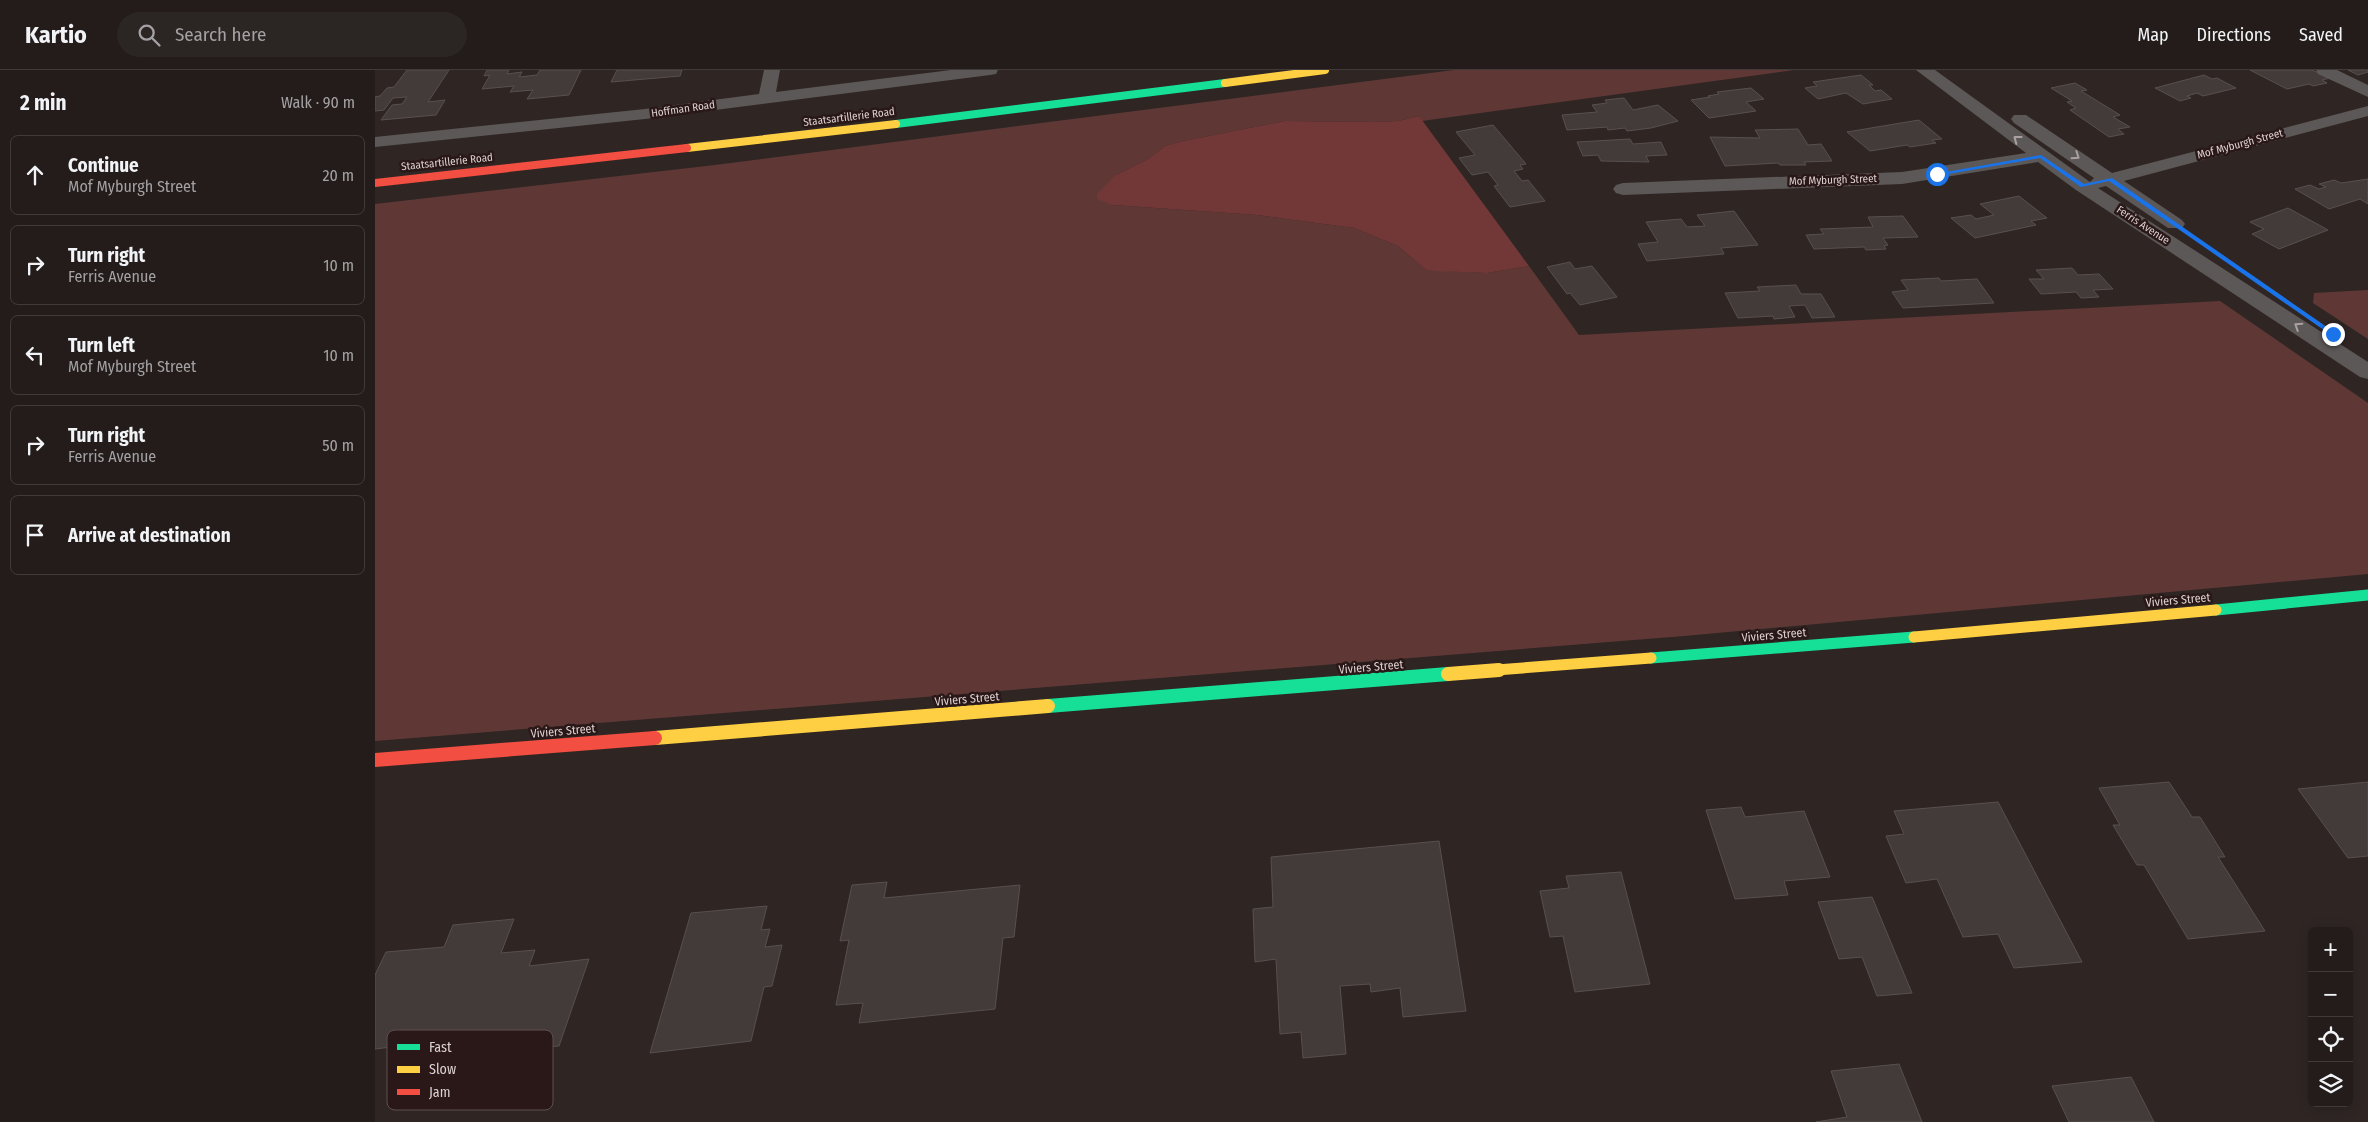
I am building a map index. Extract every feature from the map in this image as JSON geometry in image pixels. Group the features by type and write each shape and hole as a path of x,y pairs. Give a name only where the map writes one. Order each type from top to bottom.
{"street":[{"path":"767,97 773,70"},
{"name":"Hoffman Road","path":"375,142 645,114 989,70"},
{"name":"Staatsartillerie Road","path":"375,183 833,132 1325,70"},
{"name":"Ferris Avenue","path":"1924,70 2083,186 2368,372"},
{"name":"Ferris Avenue","path":"1949,70 2368,358"},
{"path":"2323,70 2368,92"},
{"name":"Mof Myburgh Street","path":"2083,186 2368,111"},
{"name":"Mof Myburgh Street","path":"1623,189 1902,178 1937,174 2041,156"},
{"name":"Viviers Street","path":"375,760 1982,632 2368,595"}],"shaded area":[{"path":"1454,70 1794,70 1422,121 1419,116 1398,121 1373,122 1285,121 1183,141 1165,146 1148,159 1116,175 1113,205 1257,215 1354,228 1398,246 1426,270 1487,273 1529,266 1579,335 2220,301 2368,403 2368,574 1684,636 375,741 375,204 715,165"},
{"path":"1419,116 1529,266 1487,273 1426,270 1398,246 1354,228 1257,215 1113,205 1097,199 1097,194 1116,175 1148,159 1165,146 1183,141 1285,121 1373,122 1398,121"},
{"path":"2368,290 2368,339 2313,303 2314,293"}],"building":[{"path":"407,70 449,70 428,102 445,100 436,115 381,120 392,105 402,104 407,97 393,98 384,110 375,111 375,97 380,96 387,88 394,87"},
{"path":"487,70 509,70 507,74 522,72 519,77 537,75 540,70 581,70 569,95 527,99 533,90 510,92 514,86 482,89 490,75 484,76"},
{"path":"617,70 682,70 680,76 611,82"},
{"path":"2250,70 2312,70 2330,78 2322,80 2327,83 2313,86 2309,84 2287,89"},
{"path":"2348,70 2368,70 2368,72 2358,75"},
{"path":"1861,75 1873,85 1869,85 1875,91 1881,90 1892,99 1863,104 1846,93 1818,99 1805,88 1817,86 1813,82"},
{"path":"2204,75 2212,79 2217,78 2236,88 2203,96 2197,93 2187,96 2191,98 2180,101 2155,88"},
{"path":"2075,83 2087,90 2081,91 2120,115 2113,117 2130,127 2118,129 2124,134 2109,137 2070,110 2076,108 2067,102 2072,101 2051,88"},
{"path":"1751,88 1764,99 1746,102 1756,111 1709,118 1691,100 1719,94 1717,92"},
{"path":"1624,98 1633,110 1658,105 1678,121 1651,128 1627,131 1625,128 1608,130 1607,127 1567,130 1562,115 1597,112 1592,105 1607,103 1605,100"},
{"path":"1919,120 1942,139 1932,140 1936,143 1910,147 1907,145 1870,151 1847,132"},
{"path":"1493,125 1526,164 1520,165 1523,169 1514,171 1522,181 1528,180 1545,201 1510,207 1494,186 1498,185 1488,172 1472,175 1459,158 1475,155 1456,132"},
{"path":"1798,129 1808,145 1821,144 1832,161 1804,162 1806,165 1780,165 1778,163 1725,166 1710,137 1760,138 1755,130"},
{"path":"1630,139 1633,144 1661,142 1667,155 1646,156 1649,162 1601,161 1598,155 1583,156 1577,142"},
{"path":"2368,179 2368,204 2360,199 2329,209 2295,189 2310,185 2319,189 2326,187 2319,184 2334,180 2341,183"},
{"path":"2019,196 2047,218 2031,221 2036,225 1975,238 1951,218 1971,215 1976,219 1994,215 1980,204"},
{"path":"2288,208 2328,230 2279,249 2252,234 2264,229 2250,222"},
{"path":"1734,211 1758,245 1721,248 1724,254 1647,261 1638,244 1658,242 1646,222 1681,219 1687,227 1705,226 1697,215"},
{"path":"1903,216 1918,237 1883,238 1888,245 1884,246 1886,249 1866,250 1864,247 1814,249 1806,235 1824,234 1820,229 1873,227 1868,217"},
{"path":"1570,262 1575,269 1592,266 1617,297 1580,305 1570,293 1567,294 1547,267"},
{"path":"2072,268 2078,275 2099,274 2113,289 2093,290 2099,297 2081,298 2076,292 2041,294 2029,279 2044,279 2036,270"},
{"path":"1939,278 1941,281 1977,279 1994,303 1903,308 1892,292 1908,290 1901,280"},
{"path":"1796,285 1801,294 1821,294 1835,317 1812,318 1805,305 1789,306 1795,317 1774,319 1773,316 1738,318 1725,293 1760,291 1757,287"},
{"path":"2169,782 2192,817 2200,817 2225,857 2218,857 2265,931 2188,939 2144,865 2137,865 2113,825 2120,825 2099,788"},
{"path":"2368,782 2368,856 2348,858 2298,789"},
{"path":"1998,802 2082,962 2014,968 1998,934 1963,937 1937,879 1906,883 1886,836 1904,834 1894,811"},
{"path":"1741,807 1745,817 1804,811 1830,877 1784,881 1788,895 1735,899 1706,810"},
{"path":"1439,841 1466,1011 1403,1017 1400,988 1371,992 1370,984 1340,986 1346,1054 1303,1058 1301,1032 1280,1034 1276,959 1255,962 1253,909 1273,907 1271,857"},
{"path":"1621,872 1650,984 1575,992 1563,936 1550,937 1540,891 1569,888 1566,876"},
{"path":"887,882 884,898 1020,885 1014,937 1003,938 995,1009 859,1023 863,1003 836,1005 849,940 840,941 852,885"},
{"path":"1872,897 1912,993 1877,996 1862,957 1839,959 1818,902"},
{"path":"767,906 761,930 770,929 765,947 782,945 772,986 764,987 751,1041 650,1053 691,913"},
{"path":"514,919 501,953 535,950 529,966 589,959 559,1046 553,1046 553,1030 387,1030 387,1048 375,1049 375,975 386,952 444,947 453,925"},
{"path":"1899,1064 1922,1122 1816,1122 1847,1117 1831,1071"},
{"path":"2131,1077 2154,1122 2069,1122 2052,1086"}],"traffic: fast":[{"path":"896,124 1225,83"},
{"path":"2216,610 2368,595"},
{"path":"1651,658 1914,637"},
{"path":"1048,706 1448,674"}],"traffic: slow":[{"path":"1225,83 1325,70"},
{"path":"687,148 896,124"},
{"path":"1914,637 2216,610"},
{"path":"1448,674 1651,658"},
{"path":"655,738 1048,706"}],"traffic: jam":[{"path":"375,183 687,148"},
{"path":"375,760 655,738"}],"route":[{"path":"1937,174 2041,156 2083,186 2110,179 2333,334"}]}
